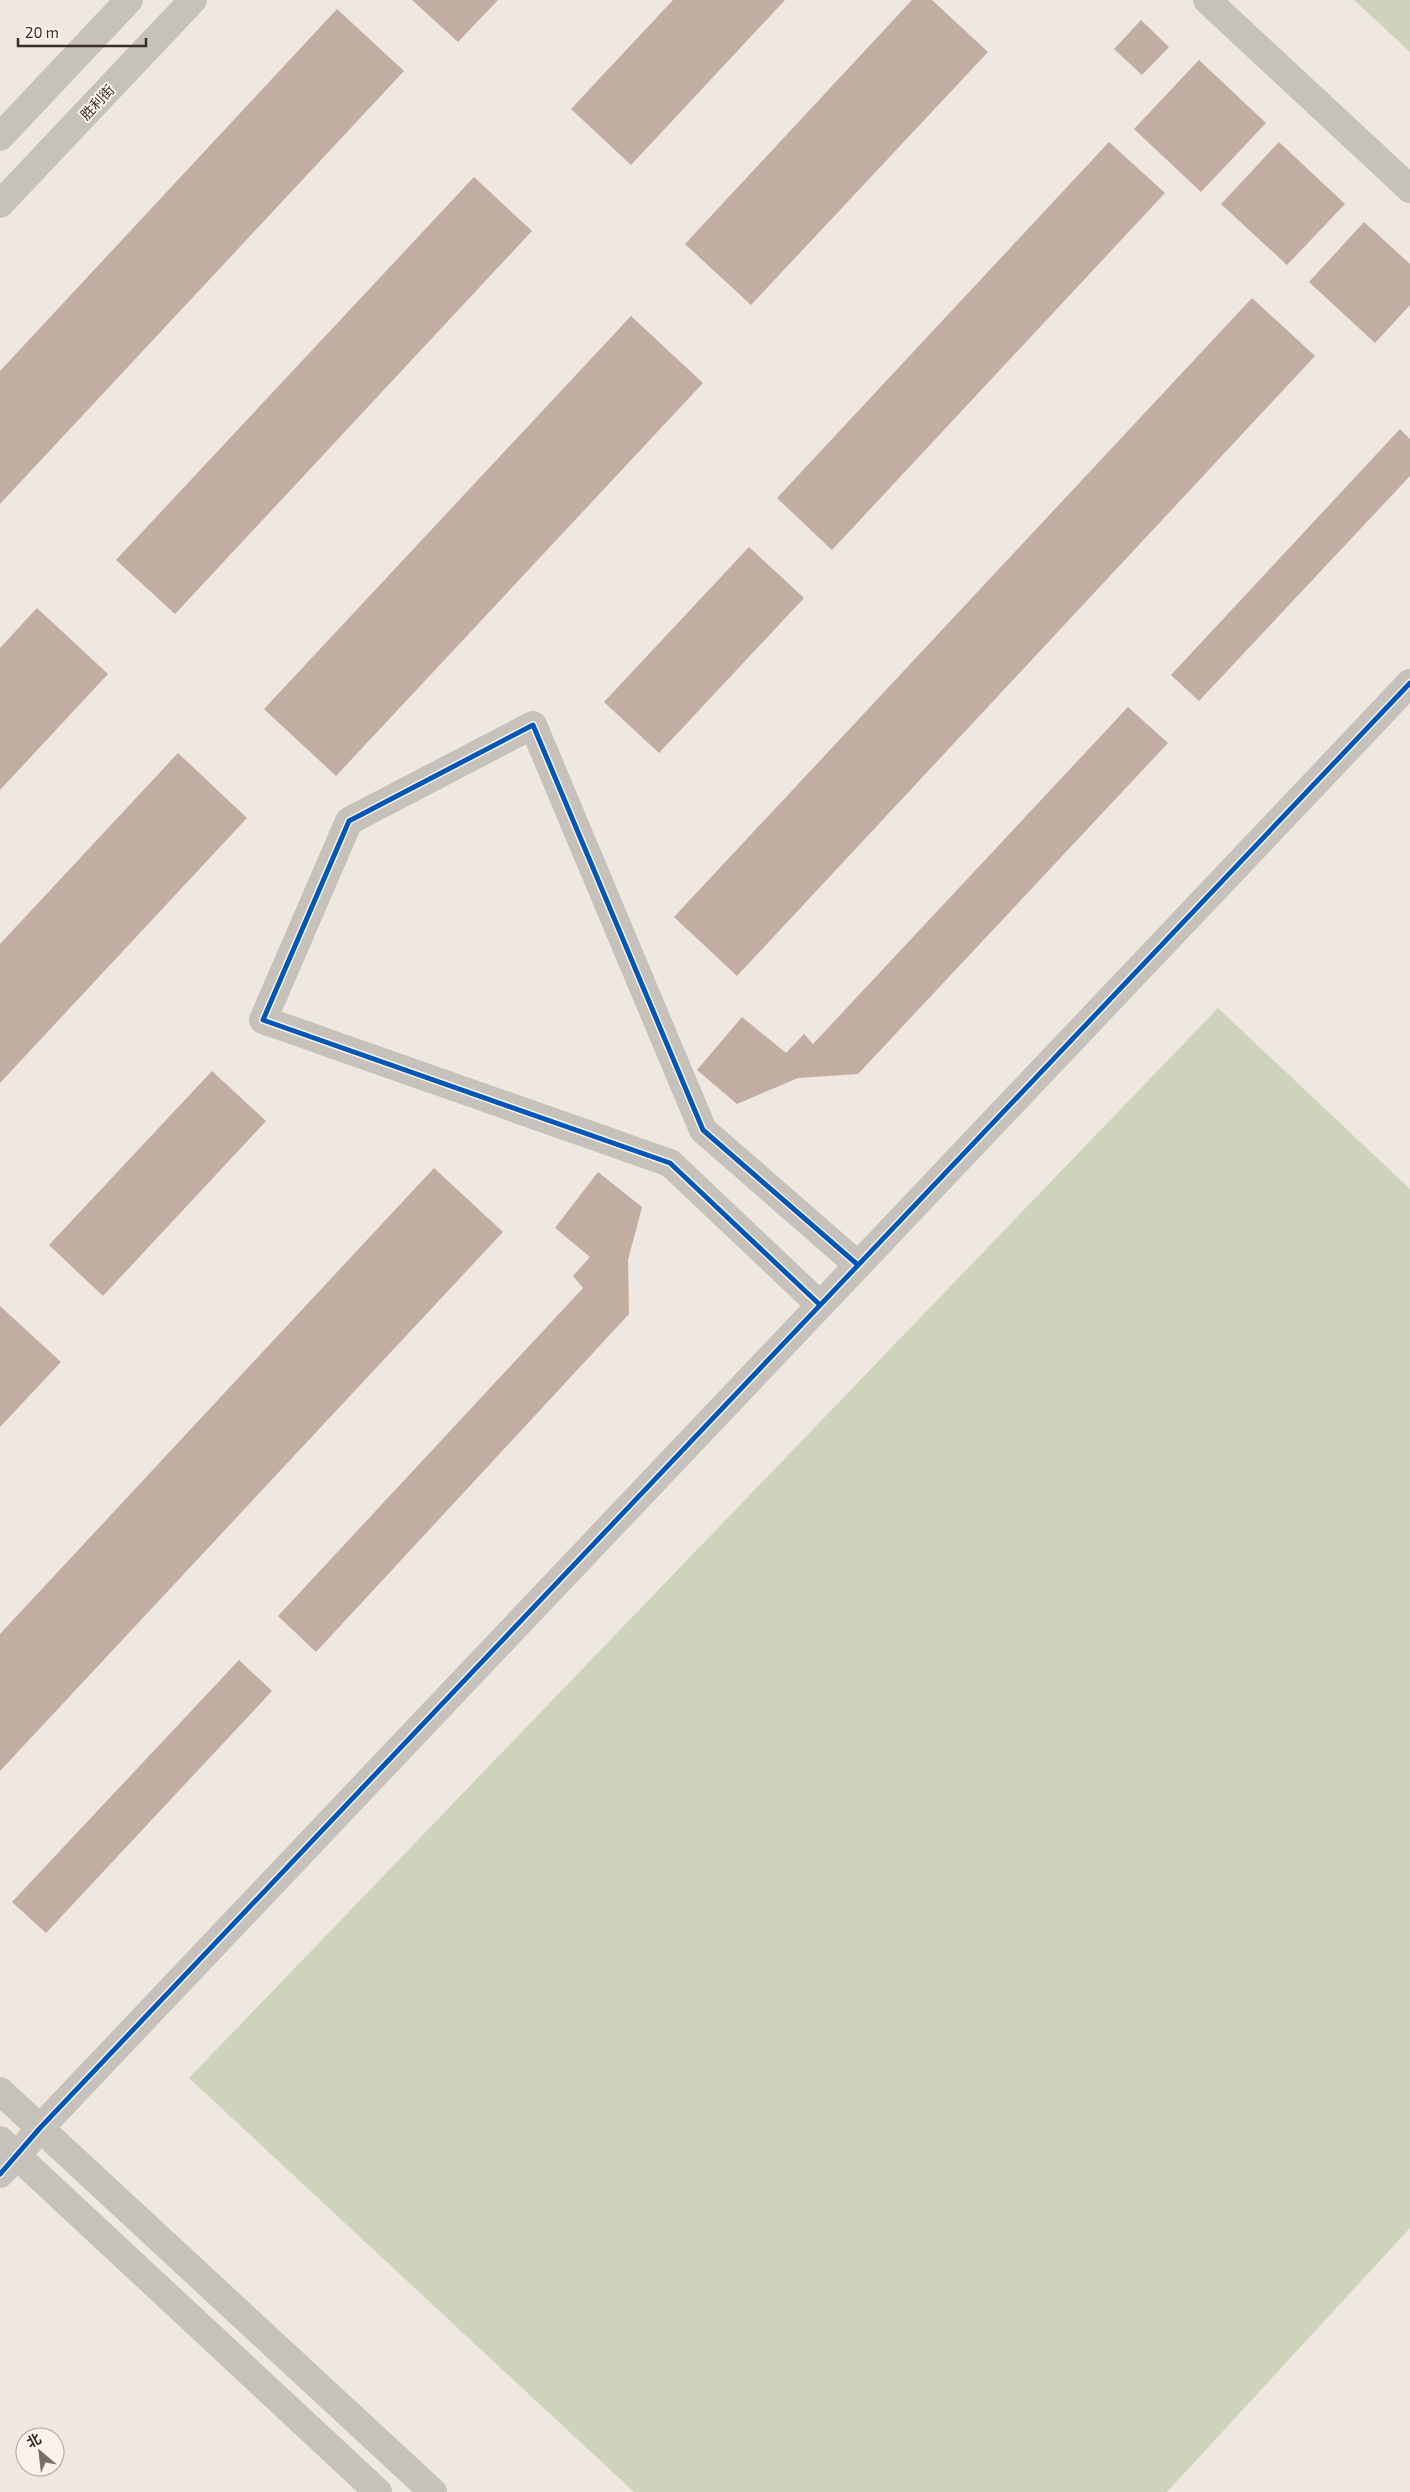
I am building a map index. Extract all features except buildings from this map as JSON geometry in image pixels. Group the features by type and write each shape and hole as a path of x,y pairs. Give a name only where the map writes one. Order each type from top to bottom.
{"street":[{"path":"0,137 129,0"},
{"name":"胜利街","path":"0,204 193,0"},
{"path":"1207,0 1410,189"},
{"path":"378,2492 6,2156 40,2128 1410,683"},
{"path":"820,1305 670,1163 263,1020 349,821 533,725 703,1130 858,1265"},
{"path":"0,2091 433,2492"}],"green space":[{"path":"1354,0 1410,0 1410,52"},
{"path":"1218,1008 1410,1189 1410,2228 1167,2492 634,2492 189,2078"}],"cycle path":[{"path":"0,2174 40,2128 1410,683"},
{"path":"820,1305 670,1163 263,1020 349,821 533,725 703,1130 858,1265"}]}
